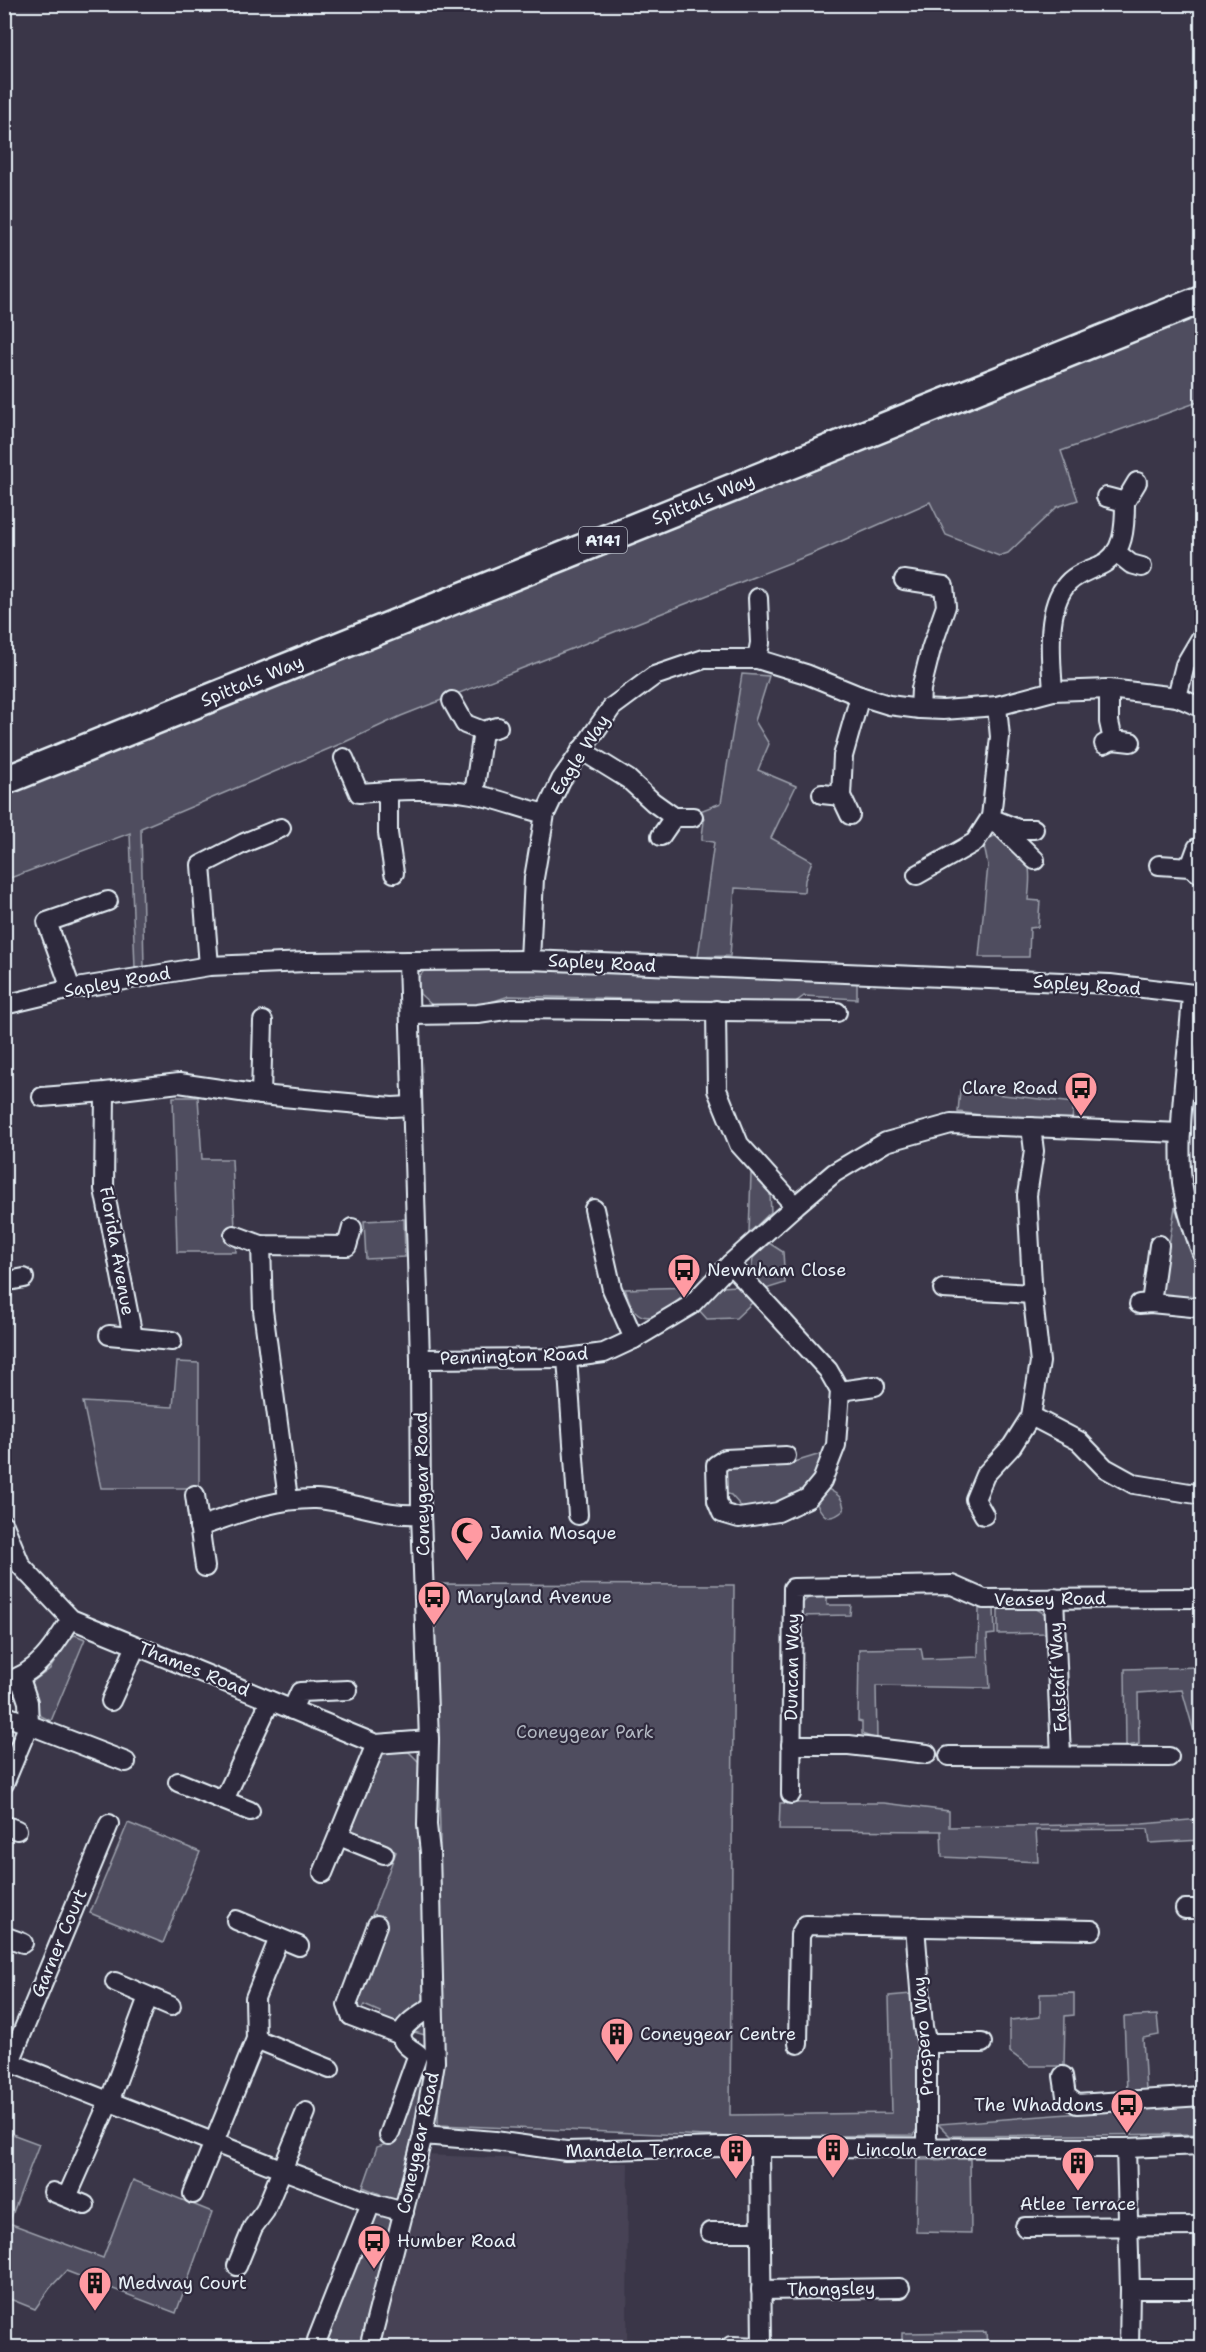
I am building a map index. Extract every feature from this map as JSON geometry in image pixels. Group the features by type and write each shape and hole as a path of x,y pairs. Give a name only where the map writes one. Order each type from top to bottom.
{"highway":[{"name":"Spittals Way","path":"4,780 1202,299"}],"street":[{"path":"1053,691 1049,643 1055,607 1066,584 1082,573 1104,564 1116,552 1125,533 1125,502 1137,482"},
{"path":"1106,497 1125,502"},
{"path":"1116,552 1131,564 1142,567"},
{"path":"904,580 944,586 946,606 931,649 921,689 920,709"},
{"path":"756,603 760,643 757,659"},
{"path":"1177,697 1185,665 1202,636"},
{"name":"Eagle Way","path":"530,960 534,878 545,814 561,780 612,707 654,676 704,659 757,659 806,674 889,705 920,709 943,710 997,706 1053,691 1109,688 1177,697 1202,708"},
{"path":"1109,688 1109,722 1116,742"},
{"path":"850,815 841,796 843,756 860,696"},
{"path":"452,700 465,724 490,729 474,794"},
{"path":"916,875 975,842 991,818 1000,737 997,706"},
{"path":"581,750 628,779 653,802 675,817 693,817"},
{"path":"344,758 359,793 444,791 474,794 545,814"},
{"path":"388,791 388,833 394,873"},
{"path":"822,794 841,796"},
{"path":"661,836 675,817"},
{"path":"991,818 1018,830 1034,829"},
{"path":"991,818 1035,860"},
{"path":"209,966 195,864 281,828"},
{"path":"1159,865 1196,871 1197,848"},
{"path":"71,989 47,922 108,901"},
{"name":"Sapley Road","path":"4,1005 71,989 209,966 408,961 530,960 1110,984 1197,994"},
{"name":"Coneygear Road","path":"369,2348 423,2135 435,2062 430,1852 427,1825 429,1740 421,1514 420,1359 408,961"},
{"path":"1197,994 1181,1133 1182,1181 1188,1214 1202,1253"},
{"path":"410,1016 478,1014 512,1009 837,1012"},
{"path":"716,1010 717,1090 739,1144 795,1206"},
{"path":"261,1095 263,1020"},
{"path":"42,1097 179,1083 261,1095 392,1107 412,1106"},
{"name":"Florida Avenue","path":"105,1092 104,1189 133,1337"},
{"name":"Pennington Road","path":"420,1359 567,1358 604,1353 634,1340 691,1305 730,1264 834,1173 886,1142 951,1124 1181,1133"},
{"path":"984,1515 975,1499 985,1475 1012,1446 1031,1416 1040,1362 1027,1194 1034,1151 1031,1127"},
{"path":"594,1209 612,1289 634,1340"},
{"path":"234,1235 261,1245 347,1246 352,1228"},
{"path":"261,1245 263,1310 288,1500"},
{"path":"1159,1245 1145,1304 1202,1308"},
{"path":"730,1264 828,1370 840,1391 836,1445 822,1481 808,1498 778,1512 739,1518 722,1514 717,1501 716,1465 725,1459 786,1456"},
{"path":"4,1282 24,1278"},
{"path":"943,1289 1033,1294"},
{"name":"Florida Avenue","path":"109,1335 172,1341"},
{"path":"567,1358 578,1515"},
{"path":"840,1391 875,1386"},
{"path":"1031,1416 1079,1441 1105,1468 1134,1484 1202,1495"},
{"path":"195,1495 204,1567"},
{"path":"199,1527 262,1506 288,1500 318,1499 404,1515 421,1514"},
{"name":"Thames Road","path":"4,1525 21,1566 71,1619 376,1744 429,1740"},
{"name":"Veasey Road","path":"793,1588 952,1585 984,1599 1202,1598"},
{"name":"Duncan Way","path":"791,1794 793,1588"},
{"name":"Falstaff Way","path":"1054,1598 1061,1756"},
{"path":"4,1784 29,1724 28,1702 12,1680 52,1650 71,1619"},
{"path":"111,1701 136,1646"},
{"path":"292,1710 300,1692 348,1690"},
{"path":"224,1800 270,1701"},
{"path":"4,1715 126,1762"},
{"path":"322,1873 376,1744"},
{"name":"Duncan Way","path":"791,1745 849,1745 927,1754"},
{"name":"Falstaff Way","path":"949,1756 1169,1757"},
{"path":"178,1782 250,1811"},
{"name":"Garner Court","path":"7,2061 109,1824"},
{"path":"339,1836 384,1854"},
{"path":"236,1920 299,1946"},
{"path":"377,1925 347,2005 351,2016 401,2035 406,2026 434,2007"},
{"path":"798,2044 800,1935 807,1925 1092,1930"},
{"name":"Prospero Way","path":"915,1926 922,2027 927,2043 927,2147"},
{"path":"4,1936 23,1943"},
{"path":"193,2194 256,2039 255,1998 279,1938"},
{"path":"115,1982 171,2006"},
{"path":"85,2205 60,2194 110,2102 148,1997"},
{"name":"Coneygear Road","path":"389,2135 418,2054 403,2042 401,2035"},
{"path":"256,2039 330,2068"},
{"path":"927,2043 982,2043"},
{"path":"7,2061 281,2169 371,2203 404,2212"},
{"path":"1063,2076 1066,2096 1077,2104 1202,2096"},
{"path":"237,2266 254,2227 265,2211 306,2112"},
{"path":"423,2135 495,2141 566,2151 927,2147 1126,2148 1202,2145"},
{"name":"Thongsley","path":"731,2346 762,2347 760,2148"},
{"path":"1126,2148 1130,2289 1129,2348"},
{"path":"317,2340 371,2203"},
{"path":"1025,2227 1202,2226"},
{"path":"710,2232 761,2232"},
{"name":"Thongsley","path":"761,2290 900,2288"},
{"path":"1130,2289 1202,2289"}],"shaded area":[{"path":"425,2155 628,2163 627,2347 378,2348"}],"green space":[{"path":"1201,312 1201,401 1061,451 1078,500 1057,507 1008,553 999,556 946,535 930,502 812,554 401,716 141,828 144,967 135,968 130,833 5,880 4,792"},
{"path":"742,674 769,676 755,721 769,744 758,770 796,786 771,838 812,861 805,880 804,892 735,888 730,956 698,957 714,842 702,840 704,821 700,811 721,803"},
{"path":"999,834 1027,861 1030,875 1028,900 1040,901 1038,927 1030,928 1029,957 979,957 988,865 983,841"},
{"path":"532,966 857,982 857,999 804,996 794,1003 509,996 476,1007 435,1008 420,994 418,978 427,967"},
{"path":"960,1090 1074,1103 1072,1120 1005,1118 958,1112"},
{"path":"173,1097 198,1097 202,1159 232,1159 236,1252 177,1252"},
{"path":"751,1173 770,1193 771,1212 749,1233"},
{"path":"1175,1207 1201,1276 1201,1303 1160,1301"},
{"path":"404,1219 405,1257 366,1259 364,1221"},
{"path":"769,1243 783,1252 785,1283 766,1289 751,1274 753,1258"},
{"path":"737,1286 754,1301 736,1318 707,1319 699,1310 721,1287"},
{"path":"690,1287 665,1311 649,1317 642,1316 635,1311 625,1289"},
{"path":"177,1362 199,1363 199,1488 101,1488 83,1402 173,1407"},
{"path":"827,1452 818,1475 810,1486 794,1497 775,1505 746,1512 731,1495 722,1492 726,1467 785,1465"},
{"path":"826,1488 839,1496 843,1505 844,1510 833,1517 822,1513 814,1498"},
{"name":"Coneygear Park","path":"434,1584 734,1585 730,2115 892,2113 889,1996 911,1994 918,2045 920,2122 914,2135 731,2137 438,2125 440,1833"},
{"path":"827,1593 827,1605 851,1605 850,1615 798,1616 804,1601"},
{"path":"1033,1607 1047,1615 1049,1633 998,1634 998,1609"},
{"path":"994,1608 995,1634 987,1635 990,1688 876,1686 877,1739 862,1734 862,1722 858,1721 859,1649 921,1648 923,1659 978,1657 979,1609"},
{"path":"75,1635 85,1639 51,1721 37,1714 30,1687 32,1682 50,1669 69,1638"},
{"path":"1200,1667 1198,1746 1182,1690 1138,1693 1139,1744 1126,1746 1125,1669"},
{"path":"378,1751 409,1752 419,1762 425,2035 392,2026 380,2020 380,2012 364,2005 360,2012 353,2001 385,1920 372,1915 396,1852 352,1833 349,1826"},
{"path":"780,1803 884,1803 949,1811 949,1827 1142,1824 1201,1819 1201,1840 1150,1843 1148,1829 1036,1830 1038,1862 942,1857 941,1831 779,1830"},
{"path":"128,1823 200,1852 163,1943 90,1913"},
{"path":"1074,1993 1074,2015 1065,2016 1064,2066 1029,2066 1010,2052 1010,2020 1040,2017 1040,1994"},
{"path":"1157,2015 1159,2035 1143,2038 1146,2091 1127,2091 1124,2017"},
{"path":"422,2077 417,2144 362,2347 314,2348 373,2216 380,2194 363,2187 377,2147 393,2142 413,2079"},
{"path":"1201,2104 1201,2134 950,2136 938,2124"},
{"path":"4,2131 39,2144 9,2223 103,2258 133,2180 212,2212 176,2313 66,2271 35,2309 5,2297"},
{"path":"970,2159 971,2233 916,2232 917,2160"},
{"path":"986,2332 987,2347 902,2347 902,2333"}],"place":[{"name":"Clare Road","path":"1081,1117"},
{"name":"Newnham Close","path":"684,1299"},
{"name":"Jamia Mosque","path":"467,1562"},
{"name":"Maryland Avenue","path":"434,1626"},
{"name":"Coneygear Centre","path":"617,2063"},
{"name":"The Whaddons","path":"1127,2134"},
{"name":"Lincoln Terrace","path":"833,2179"},
{"name":"Mandela Terrace","path":"736,2180"},
{"name":"Atlee Terrace","path":"1078,2192"},
{"name":"Humber Road","path":"374,2270"},
{"name":"Medway Court","path":"95,2312"}]}
